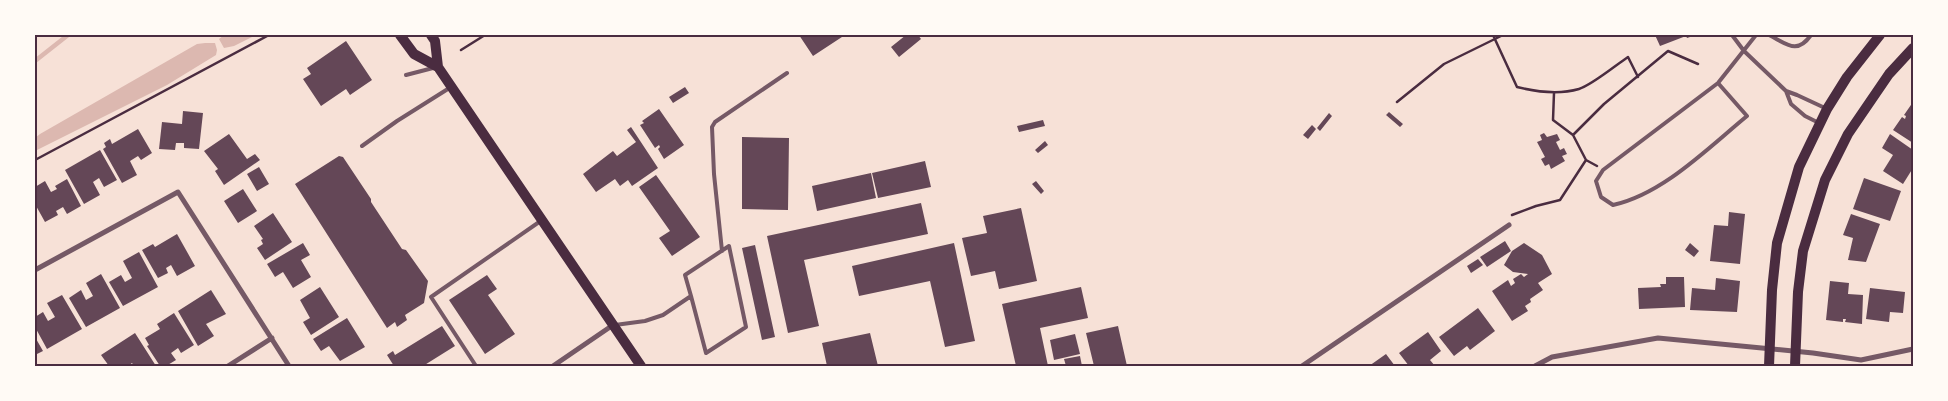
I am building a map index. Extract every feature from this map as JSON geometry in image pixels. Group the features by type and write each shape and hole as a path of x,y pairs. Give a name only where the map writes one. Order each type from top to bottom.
{"main road":[{"path":"400,35 414,54 438,67"},
{"path":"431,35 435,41 438,67 641,366"},
{"path":"1769,366 1772,290 1777,243 1799,167 1827,109 1847,77 1880,35"},
{"path":"1795,366 1798,292 1803,251 1825,180 1848,134 1885,79 1913,48"}],"street":[{"path":"35,270 178,192 289,366"},
{"path":"1302,366 1509,225"},
{"path":"553,366 613,325"},
{"path":"228,366 272,338"},
{"path":"1535,366 1552,357 1658,338 1861,360 1913,348"}],"lane":[{"path":"1732,35 1744,51 1786,91 1791,104 1805,116 1819,123"},
{"path":"1718,83 1747,116 1670,178 1631,201 1613,206 1601,197 1596,181 1603,170 1718,83 1756,35"},
{"path":"1769,35 1791,47 1800,46 1811,35"},
{"path":"406,75 438,67"},
{"path":"722,251 714,174 712,127 715,122 787,73"},
{"path":"362,146 397,120 451,87"},
{"path":"1786,91 1797,94 1827,109"},
{"path":"476,366 431,297 542,220"},
{"path":"729,246 746,327 706,354 691,296 685,275 729,246"},
{"path":"613,325 645,321 663,315 691,296"}],"path":[{"path":"35,160 269,35"},
{"path":"461,50 485,35"},
{"path":"1493,35 1517,87 1535,92 1554,93 1580,89 1628,57 1638,77"},
{"path":"1397,102 1444,64 1503,35"},
{"path":"1573,135 1604,104 1668,52 1698,64"},
{"path":"1554,93 1553,120 1573,135 1586,160 1593,162 1603,170"},
{"path":"1509,215 1560,200 1586,160"}],"shaded area":[{"path":"224,35 256,35 234,46 224,48 219,39"},
{"path":"215,43 216,55 167,85 35,151 35,138 40,134 197,44"}],"building":[{"path":"799,35 845,35 813,56"},
{"path":"906,35 918,35 921,39 899,57 891,47"},
{"path":"1655,35 1696,35 1687,38 1686,36 1660,46"},
{"path":"346,41 372,80 350,95 346,89 321,106 303,79 311,74 307,68"},
{"path":"685,87 689,93 673,103 669,97"},
{"path":"1913,102 1913,143 1893,130 1902,117 1905,119 1906,116 1904,115"},
{"path":"659,109 684,145 664,159 658,149 659,145 655,148 640,125 644,123 642,121"},
{"path":"183,111 203,113 199,149 184,148 184,143 176,143 175,150 159,149 162,122 182,124"},
{"path":"1389,112 1403,124 1400,127 1386,115"},
{"path":"1329,113 1332,116 1320,131 1317,128"},
{"path":"1043,120 1045,126 1019,132 1017,126"},
{"path":"1312,125 1316,129 1308,139 1303,135"},
{"path":"631,127 658,168 632,186 628,180 620,186 615,179 596,192 583,174 613,151 617,156 636,142 627,130"},
{"path":"138,129 152,153 141,160 138,156 130,161 137,175 122,183 103,149 106,147 104,143 110,139 112,144"},
{"path":"1544,133 1547,137 1557,134 1560,140 1556,142 1560,150 1564,148 1567,154 1562,156 1565,161 1551,169 1549,164 1545,166 1541,159 1545,157 1537,142 1542,140 1540,135"},
{"path":"229,134 247,159 255,154 260,160 224,185 215,171 218,169 204,151"},
{"path":"1890,134 1913,150 1913,168 1903,184 1883,171 1893,155 1882,148"},
{"path":"742,137 789,138 788,210 742,209"},
{"path":"1045,141 1048,145 1038,153 1035,150"},
{"path":"100,150 117,180 104,187 99,178 93,182 100,195 84,204 65,170"},
{"path":"339,156 343,157 402,249 406,250 428,281 424,303 405,315 407,320 397,327 395,322 387,328 295,184"},
{"path":"925,161 931,187 878,198 872,173"},
{"path":"259,167 269,184 257,191 247,174"},
{"path":"871,173 876,198 817,211 812,186"},
{"path":"656,175 700,237 672,256 659,238 670,231 639,187"},
{"path":"1864,178 1901,191 1890,221 1853,209"},
{"path":"67,179 81,206 67,214 63,207 56,211 58,215 45,222 35,204 35,187 45,181 51,192 57,189 55,186"},
{"path":"1036,181 1044,191 1041,194 1032,184"},
{"path":"243,189 257,211 238,223 224,201"},
{"path":"921,203 928,234 804,260 819,326 788,333 767,236"},
{"path":"1021,208 1037,281 999,289 995,271 971,276 962,238 987,233 983,216"},
{"path":"1729,212 1745,214 1740,264 1710,261 1714,225 1728,226"},
{"path":"273,213 292,242 265,260 257,248 263,244 261,240 263,239 254,226"},
{"path":"1851,214 1880,224 1866,262 1848,260 1853,238 1843,235"},
{"path":"177,234 195,266 177,276 171,265 166,268 168,273 158,278 142,250 153,244 155,247"},
{"path":"1505,241 1511,251 1487,267 1480,257"},
{"path":"303,243 310,255 301,260 311,277 293,288 283,272 275,277 267,264"},
{"path":"954,243 975,341 945,347 930,281 859,296 852,266"},
{"path":"1524,243 1542,255 1552,274 1538,283 1543,290 1530,299 1531,302 1525,306 1528,311 1512,321 1492,291 1508,280 1511,286 1515,283 1513,279 1521,274 1524,277 1528,274 1513,272 1504,265 1512,251"},
{"path":"1690,243 1699,251 1694,257 1685,250"},
{"path":"755,245 775,337 762,340 742,248"},
{"path":"139,252 158,287 123,306 109,282 121,275 125,282 132,278 123,261"},
{"path":"1478,259 1483,265 1471,273 1467,266"},
{"path":"101,274 120,308 86,327 69,298 81,290 86,300 93,296 86,283"},
{"path":"487,275 497,289 488,295 515,334 485,354 449,300"},
{"path":"1666,277 1684,277 1685,307 1639,309 1638,288 1661,287 1660,284 1666,284"},
{"path":"1716,278 1740,281 1737,312 1690,310 1692,288 1715,290"},
{"path":"1830,281 1849,283 1848,294 1863,295 1862,324 1845,322 1846,319 1843,319 1843,322 1826,320"},
{"path":"320,287 339,317 311,335 303,322 310,318 300,300"},
{"path":"1081,287 1088,318 1040,328 1048,366 1016,366 1002,304"},
{"path":"1870,288 1905,292 1903,313 1890,312 1889,322 1866,319"},
{"path":"211,290 226,314 206,324 214,336 198,346 178,311"},
{"path":"62,295 82,329 47,349 35,327 35,317 43,312 48,321 55,317 47,303"},
{"path":"1478,308 1495,331 1470,350 1467,346 1454,356 1439,337"},
{"path":"174,313 194,345 181,353 178,348 171,353 176,360 166,366 160,366 147,346 149,345 145,338 160,329 157,324"},
{"path":"347,318 365,347 340,361 329,346 321,351 313,339"},
{"path":"442,326 455,346 423,366 394,366 387,355 393,351 395,355"},
{"path":"1118,326 1127,366 1094,366 1086,333"},
{"path":"1428,332 1441,351 1430,360 1435,366 1409,366 1399,353"},
{"path":"135,333 156,366 134,366 132,363 128,366 109,366 101,355"},
{"path":"870,333 878,366 827,366 822,343"},
{"path":"1075,334 1080,354 1054,360 1050,340"},
{"path":"35,337 43,351 35,355"},
{"path":"1386,354 1395,366 1369,366"},
{"path":"1080,356 1082,366 1066,366 1064,359"}],"waterway":[{"path":"35,61 68,35"}]}
